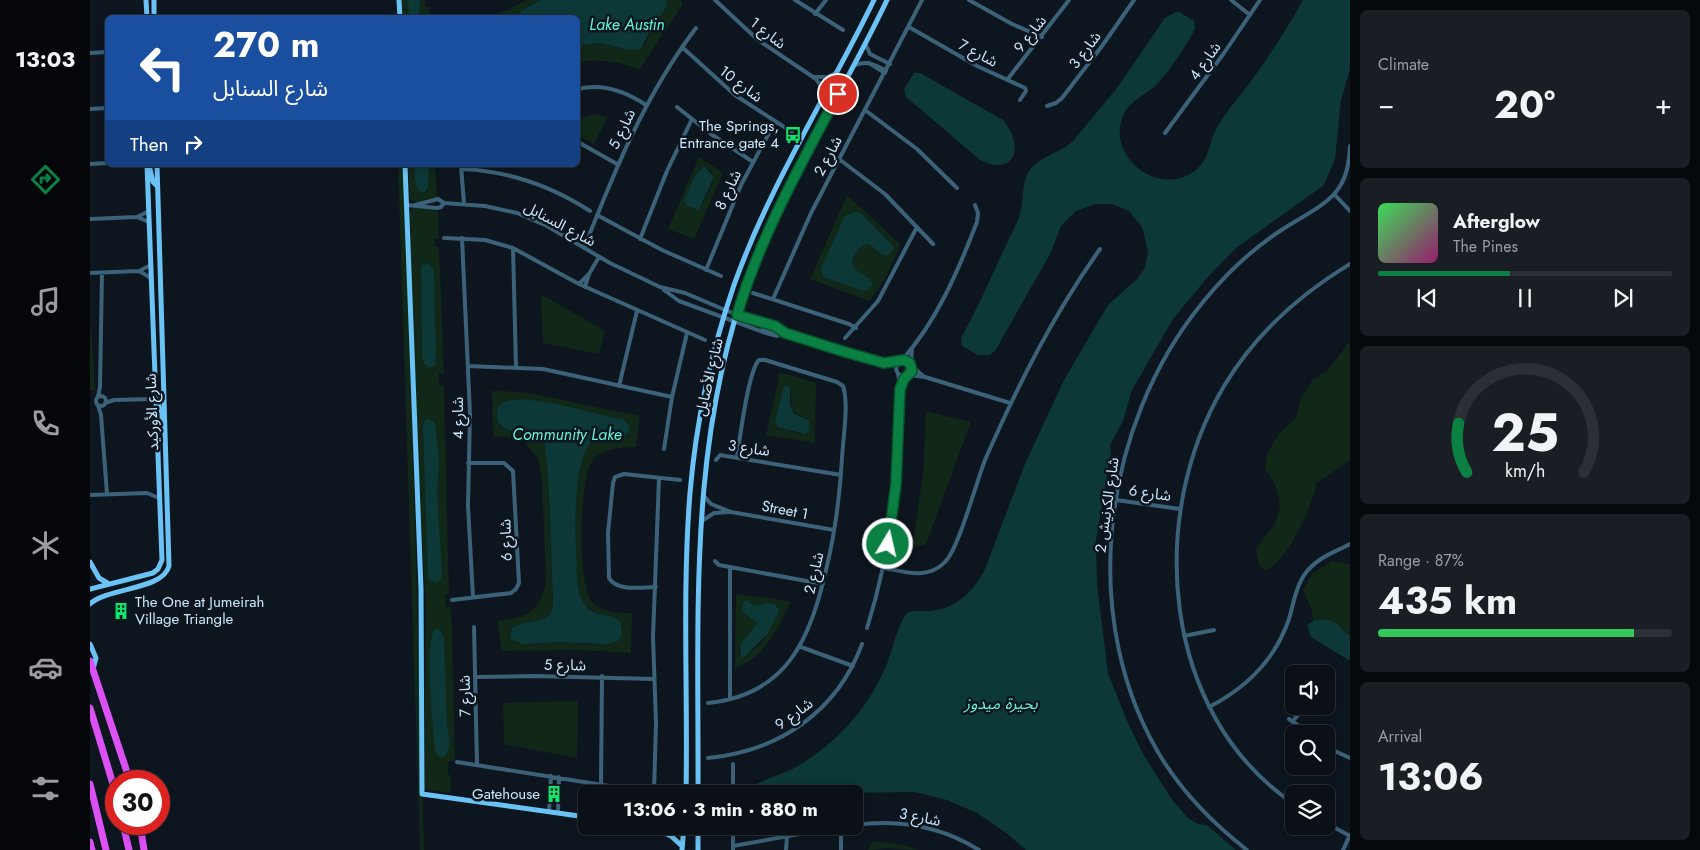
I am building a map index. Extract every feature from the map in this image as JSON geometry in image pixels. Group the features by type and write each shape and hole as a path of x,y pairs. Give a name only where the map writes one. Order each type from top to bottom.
{"highway":[{"path":"90,661 126,770"},
{"path":"90,708 109,770"},
{"path":"90,784 106,850"},
{"path":"126,835 129,850"},
{"path":"142,835 144,850"},
{"path":"90,842 92,850"}],"street":[{"path":"146,0 147,15"},
{"path":"154,0 154,15"},
{"path":"399,0 400,15"},
{"name":"شارع 1","path":"715,0 758,40 814,77"},
{"path":"795,0 843,30"},
{"path":"815,14 826,0"},
{"name":"شارع الأصايل","path":"686,785 690,492 702,405 724,317 762,214 874,0"},
{"name":"شارع الأصايل","path":"698,785 700,526 702,492 715,403 736,318 752,270 785,195 887,0"},
{"name":"شارع 2","path":"774,299 810,213 886,72 922,0"},
{"path":"969,0 1012,24 1042,37"},
{"name":"شارع 9","path":"1007,80 1069,0"},
{"name":"شارع 3","path":"1047,106 1062,98 1134,0"},
{"path":"1231,0 1250,15"},
{"name":"شارع 4","path":"1165,133 1260,0"},
{"name":"شارع 7","path":"909,27 962,58 1026,89 1020,100"},
{"name":"شارع 5","path":"584,248 617,164 646,105 696,28"},
{"path":"865,43 868,52 890,64"},
{"name":"شارع 10","path":"682,47 721,84 792,132"},
{"path":"90,53 105,52"},
{"path":"869,63 873,56"},
{"path":"853,66 869,63 886,72"},
{"path":"814,77 827,77 837,72"},
{"path":"814,77 820,85 823,99"},
{"path":"580,90 590,87 607,88 628,95 646,105"},
{"path":"677,107 753,162"},
{"path":"90,109 105,108"},
{"path":"865,110 909,142 957,188"},
{"path":"640,239 667,171 692,119"},
{"name":"شارع 8","path":"706,270 753,162 775,122"},
{"path":"580,143 617,164"},
{"name":"شارع الكرنيش 2","path":"1247,850 1210,818 1186,792 1155,746 1139,713 1122,656 1112,597 1111,546 1116,500 1125,452 1140,407 1161,364 1188,322 1219,284 1255,249 1334,194 1347,171 1350,146"},
{"path":"838,158 885,194 933,244"},
{"path":"90,164 105,163"},
{"path":"148,167 152,182 157,186"},
{"name":"شارع الأوركيد","path":"91,589 153,573 160,566 162,560 158,498 148,167"},
{"name":"شارع الأوركيد","path":"90,604 106,594 158,580 168,571 157,167"},
{"path":"405,167 421,589 422,794 549,810 578,816"},
{"path":"464,204 462,167 498,172 531,181 562,194 590,211"},
{"path":"1334,194 1350,211"},
{"name":"شارع السنابل","path":"430,200 438,199 444,203 491,206 517,213 548,226 599,257 660,287 675,298 724,317 775,326 784,334"},
{"path":"407,205 430,208 430,200 415,205"},
{"name":"شارع السنابل","path":"430,208 440,208 444,203"},
{"path":"867,628 884,568 896,484 900,389 897,372 900,362 913,347 940,304 960,264 977,222 978,213 975,204"},
{"path":"90,218 137,217 149,211"},
{"path":"597,215 640,239 721,276"},
{"path":"137,217 150,223"},
{"path":"845,338 856,328 885,288 917,227"},
{"path":"444,238 485,240 513,248 585,287 705,340"},
{"name":"شارع 4","path":"462,238 470,414 468,463 473,597"},
{"path":"513,248 516,366"},
{"path":"884,568 910,573 926,573 946,561 954,547 974,488 1010,403 1054,317 1100,249"},
{"path":"585,287 589,274 599,257"},
{"path":"1285,796 1250,767 1225,735 1209,707 1194,668 1184,636 1177,586 1176,560 1180,509 1192,458 1201,434 1211,410 1238,365 1254,344 1290,306 1311,289 1350,264"},
{"path":"139,272 151,265"},
{"path":"90,273 139,272 151,278"},
{"path":"99,273 100,387 97,404 101,415 105,494"},
{"path":"579,284 589,274"},
{"name":"شارع السنابل","path":"660,287 726,311 736,318 762,330 784,334 881,362 907,376 925,377"},
{"path":"675,298 678,292"},
{"path":"753,293 849,324 856,328"},
{"path":"619,386 637,311"},
{"path":"664,449 672,397 687,333"},
{"path":"900,389 911,365 913,347"},
{"name":"شارع 2","path":"708,703 730,700 758,688 782,671 801,647 812,622 823,584 834,530 841,475 844,388 836,382 765,360 759,360 755,365 747,400 737,457"},
{"name":"شارع السنابل","path":"881,362 900,362 911,365 925,377"},
{"path":"468,366 516,366 564,372 672,397"},
{"path":"925,377 1010,403"},
{"path":"100,387 105,401 101,415"},
{"path":"97,397 105,401"},
{"path":"90,401 97,397"},
{"path":"90,401 97,404 114,400 155,399 159,403 160,416 164,423"},
{"name":"شارع 3","path":"716,460 720,455 737,457 841,475"},
{"name":"شارع 6","path":"452,600 511,593 516,590 519,583 514,474 512,468 504,463 468,463"},
{"path":"656,587 620,586 612,583 609,576 608,533 610,500 615,477 624,474 680,480"},
{"path":"654,785 656,723 653,637 659,478"},
{"path":"702,492 711,504 731,512"},
{"path":"90,495 147,493 158,498"},
{"name":"شارع 6","path":"1116,500 1180,509"},
{"path":"700,526 709,515 731,512"},
{"name":"Street 1","path":"731,512 834,530"},
{"path":"1209,707 1242,686 1272,654 1286,626 1299,585 1309,569 1322,558 1350,544"},
{"path":"715,561 717,565 730,568 823,584"},
{"path":"90,562 99,578 109,584"},
{"path":"730,568 730,700"},
{"path":"90,600 97,595 106,594"},
{"name":"شارع 7","path":"474,627 477,765"},
{"path":"1184,636 1214,630"},
{"path":"90,644 96,661 93,669"},
{"name":"شارع 9","path":"708,758 756,749 786,736 824,706 853,666 862,644"},
{"path":"801,647 853,666"},
{"path":"601,784 602,676"},
{"name":"شارع 5","path":"476,677 602,676 654,679"},
{"path":"1296,715 1291,720 1298,725"},
{"path":"1335,752 1350,758"},
{"path":"458,762 607,785"},
{"path":"733,764 733,785"},
{"path":"549,810 551,776"},
{"path":"558,812 559,777"},
{"path":"551,788 558,788"},
{"path":"550,800 558,801"},
{"name":"شارع 3","path":"863,824 884,823 916,825 947,834 979,850"},
{"path":"1335,828 1350,835 1343,850"},
{"path":"669,835 682,848"},
{"path":"682,848 683,835"},
{"path":"698,835 698,850"},
{"path":"733,835 733,848 792,835"},
{"path":"841,850 842,835"},
{"path":"786,836 786,850"}],"shaded area":[{"path":"402,0 425,0 425,7 429,7 430,15 402,15"},
{"path":"526,0 540,0 514,15 494,15"},
{"path":"666,0 680,0 683,4 639,70 609,62 580,62 580,45 601,43 629,50 645,45 653,25 667,7"},
{"path":"595,114 608,117 594,144 580,137 580,118"},
{"path":"699,157 723,173 694,239 668,229","holes":["704,166 712,172 713,182 703,203 685,197 701,168"]},
{"path":"398,167 405,167 424,850 420,850"},
{"path":"408,167 435,167 437,197 416,202 410,199"},
{"path":"847,195 901,245 883,282 869,301 810,279","holes":["863,215 893,246 880,254 870,245 866,244 856,252 852,261 853,265 873,283 863,291 824,277"]},
{"path":"413,207 438,211 439,239 434,239 435,247 439,247 444,373 439,373 439,385 444,386 449,594 445,595 446,607 451,607 455,761 448,762 448,775 451,775 450,793 424,789 426,605 419,494 409,214"},
{"path":"541,294 605,331 599,354 543,343"},
{"path":"90,310 95,390 90,390"},
{"path":"1350,341 1350,460 1316,484 1305,519 1298,533 1282,557 1273,566 1265,570 1259,565 1256,550 1276,521 1280,507 1276,487 1265,469 1267,454 1279,434 1296,418 1301,398 1313,379 1327,371"},
{"path":"780,372 816,383 815,443 766,435","holes":["789,386 792,409 799,415 807,418 800,434 786,429"]},
{"path":"492,391 524,392 640,416 636,447 608,450 593,460 588,470 585,487 582,531 582,554 587,592 592,602 600,608 632,613 631,653 575,650 501,651 498,621 517,618 530,612 540,601 546,583 542,481 538,459 525,442 516,438 493,436","holes":["510,400 623,419 629,425 630,431 624,437 601,438 588,445 583,455 579,473 575,522 579,590 587,607 592,611 615,619 623,627 591,644 557,642 517,643 510,635 511,630 516,626 545,618 553,608 548,467 544,442 540,436 533,433 507,430 500,426 497,419 498,407"]},
{"path":"926,411 971,422 926,544 912,548 923,475"},
{"path":"1332,561 1350,564 1350,636 1333,624 1313,621 1312,610 1303,590 1312,574"},
{"path":"736,594 791,601 769,641 755,657 735,668","holes":["751,602 757,607 779,611 765,639 754,649 739,654 740,645 757,623 751,617"]},
{"path":"578,701 577,758 504,744 503,703"},
{"path":"872,841 905,845 919,850 886,848 868,850"}],"water":[{"path":"408,0 420,0 419,15 409,15"},
{"name":"Lake Austin","path":"540,0 666,0 667,7 653,25 641,49 629,50 601,43 580,45 580,15 514,15"},
{"name":"بحيرة ميدوز","path":"1303,0 1350,0 1350,69 1341,100 1335,159 1324,185 1236,248 1207,278 1173,319 1132,390 1123,421 1110,445 1111,453 1096,540 1097,584 1108,673 1127,721 1143,754 1173,801 1188,818 1198,824 1207,825 1236,850 1026,850 1005,832 977,813 947,800 914,792 863,793 863,785 757,785 796,767 823,749 847,727 867,701 883,673 900,625 907,613 931,611 949,606 964,597 976,584 985,569 1025,464 1064,380 1108,305 1137,279 1145,268 1148,251 1142,227 1129,211 1112,204 1095,204 1076,211 1061,226 1050,254 995,351 990,355 978,355 962,346 961,338 1018,220 1024,182 1029,171 1044,158 1073,141 1117,88 1165,18 1178,11 1194,21 1195,28 1193,33 1163,78 1126,110 1120,132 1123,147 1130,160 1142,171 1156,177 1171,180 1186,176 1203,163 1220,122 1286,30"},
{"path":"914,73 920,73 1003,120 1014,141 1015,150 1012,158 1007,163 1000,165 990,164 979,159 906,97 904,89"},
{"path":"704,166 714,177 699,210 687,206 684,200 696,174"},
{"path":"415,167 429,167 428,188 423,193 416,185"},
{"path":"855,211 863,215 893,246 893,250 887,256 866,244 855,254 852,261 853,265 873,283 868,290 863,291 823,277 821,269 844,217"},
{"path":"427,263 434,270 436,364 430,368 424,363 422,357 421,269 422,265"},
{"path":"786,386 790,388 790,404 794,414 809,420 809,430 805,434 778,427 775,422 783,388"},
{"name":"Community Lake","path":"523,399 551,403 623,419 629,425 630,431 624,437 604,437 594,440 586,450 577,487 578,587 587,607 598,614 616,618 621,623 622,635 618,641 607,644 557,642 523,644 512,640 510,635 512,628 544,619 552,610 553,602 548,473 544,440 538,434 511,431 500,425 497,420 498,408 502,403"},
{"path":"427,419 435,422 439,460 437,494 442,570 441,579 436,583 428,579 423,425"},
{"path":"747,601 757,606 766,603 776,605 779,611 768,634 744,657 741,657 740,645 757,623 742,611 743,602"},
{"path":"1324,619 1336,623 1350,636 1350,661 1311,637 1307,625 1313,621"},
{"path":"436,628 440,630 444,637 447,724 450,743 447,754 442,757 437,755 435,749 430,685 430,648 432,635"}],"place":[{"name":"The Springs, Entrance gate 4","path":"793,135"},
{"name":"The One at Jumeirah Village Triangle","path":"121,611"},
{"name":"Gatehouse","path":"554,794"}],"route":[{"path":"838,94 803,158 773,220 752,270 737,315 775,326 785,333 832,349 884,363 898,363 906,360 912,366 911,373 904,379 900,389 896,484 888,544"}]}
